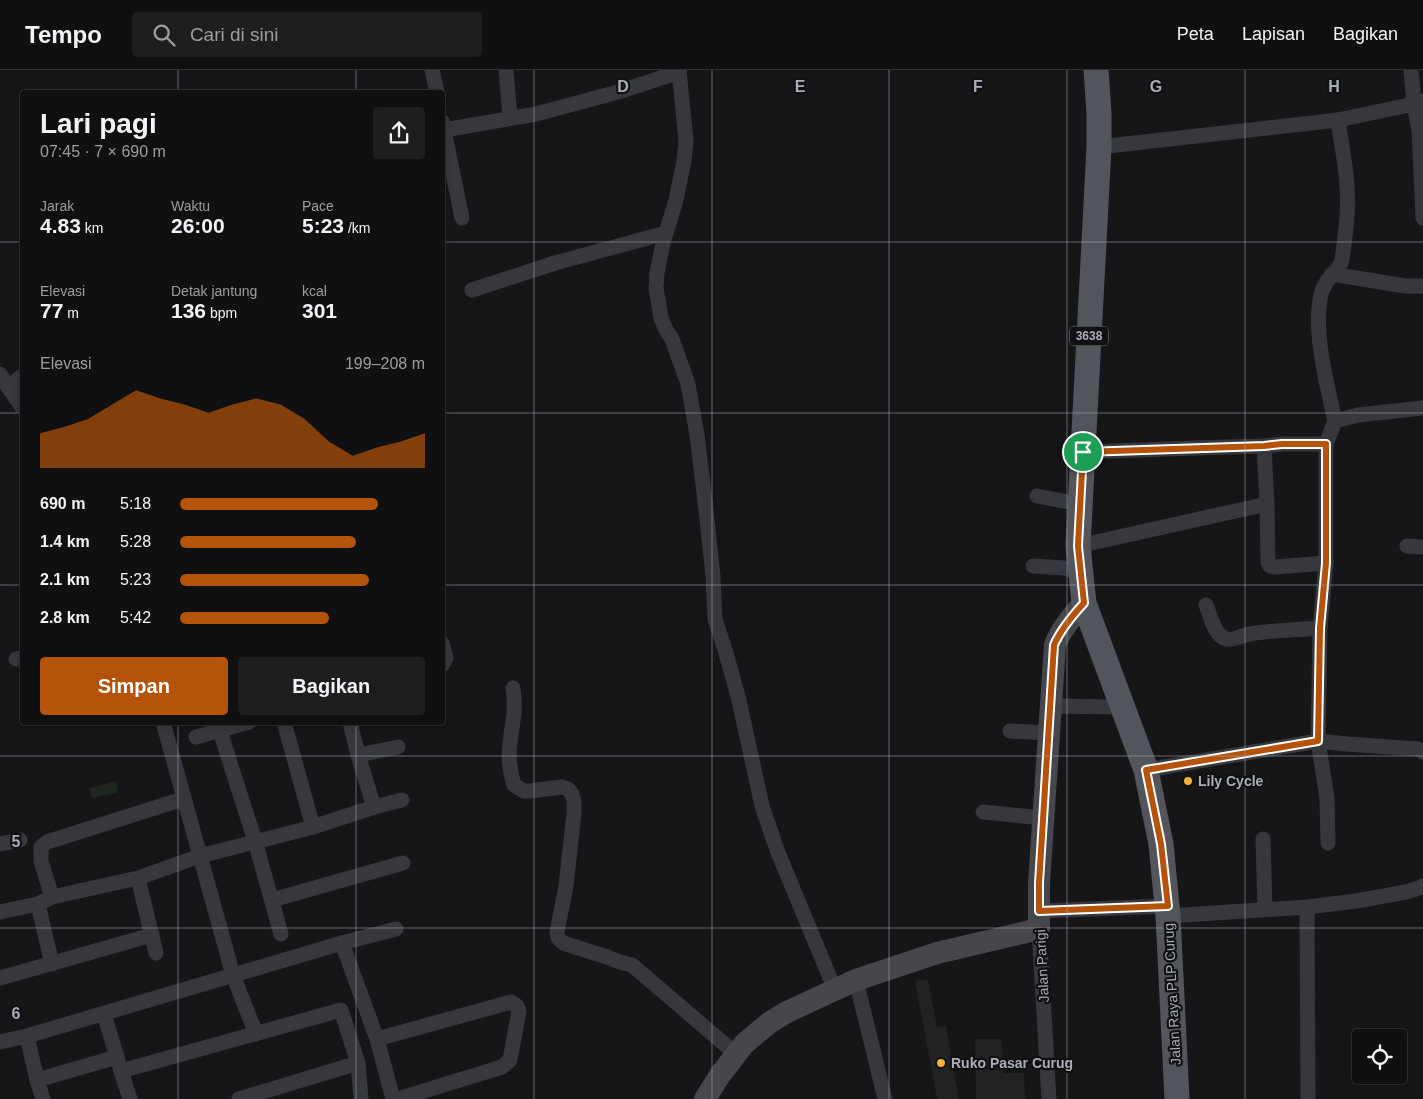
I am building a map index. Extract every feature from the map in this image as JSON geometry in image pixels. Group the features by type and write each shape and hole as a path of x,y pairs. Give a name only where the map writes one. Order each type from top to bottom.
{"main road":[{"name":"3638","path":"1084,603 1078,546 1100,147 1100,113 1096,70"},
{"name":"Jalan Raya PLP Curug","path":"1084,603 1146,770 1161,844 1168,911 1177,1099"}],"street":[{"path":"432,70 437,90"},
{"path":"506,70 510,118"},
{"path":"1411,70 1418,102 1423,218"},
{"path":"445,126 536,114 618,92 679,71 686,141 684,161 657,273 656,289 661,318 672,339 688,384 697,435 705,501 716,624 740,700 762,806 777,850 835,990"},
{"path":"1100,147 1338,120 1418,102"},
{"path":"1328,843 1327,798 1318,741 1320,628 1326,563 1326,444 1335,421 1322,366 1319,324 1320,300 1323,287 1338,269 1341,262 1347,222 1347,188 1338,120"},
{"path":"445,136 462,218"},
{"path":"472,290 555,263 666,233"},
{"path":"1332,274 1405,286 1423,286"},
{"path":"20,376 4,380 20,404"},
{"path":"1335,421 1358,415 1423,408"},
{"path":"1083,452 1326,444"},
{"path":"1264,446 1268,562 1270,566 1326,563"},
{"path":"1036,496 1080,504"},
{"path":"1078,546 1267,504"},
{"path":"1407,546 1423,547"},
{"path":"1033,566 1066,568 1080,574"},
{"name":"Jalan Parigi","path":"1049,1099 1039,920 1043,818 1054,645 1066,623 1084,603"},
{"path":"1206,605 1216,628 1221,636 1226,639 1231,640 1250,634 1320,628"},
{"path":"514,688 514,710 508,747 511,776 514,785 524,791 568,788 574,801 570,860 563,908 558,927 558,938 563,943 632,965 736,1054"},
{"path":"1050,706 1122,706"},
{"path":"163,725 233,975 256,1034"},
{"path":"196,737 238,725"},
{"path":"285,725 313,827"},
{"path":"351,725 374,807"},
{"path":"220,730 255,841 281,934"},
{"path":"1010,731 1048,733"},
{"path":"1146,770 1318,741 1418,749 1423,752"},
{"path":"358,755 398,747"},
{"path":"52,964 41,847 47,842 184,799"},
{"path":"0,912 138,878 200,856 313,827 402,800"},
{"path":"983,812 1043,818"},
{"path":"1263,839 1265,909"},
{"path":"0,844 20,840"},
{"path":"272,900 403,863"},
{"path":"138,878 156,953"},
{"path":"705,1099 720,1074 744,1044 787,1012 856,980 1039,920 1168,911 1306,908 1406,892 1423,886"},
{"path":"1306,908 1308,1099"},
{"path":"1,1038 27,1036 342,943 396,929"},
{"path":"0,978 152,935"},
{"path":"342,943 377,1039 392,1099"},
{"path":"856,980 885,1099"},
{"path":"377,1039 511,1002 517,1006 519,1012 510,1060 507,1064 398,1099"},
{"path":"36,1080 256,1034 341,1010 358,1064 361,1099"},
{"path":"104,1014 130,1099"},
{"path":"27,1036 36,1080 43,1099"},
{"path":"239,1099 266,1095 358,1064"}],"shaded area":[{"path":"116,781 118,792 92,798 89,788"},
{"name":"Ruko Pasar Curug","path":"928,979 937,1027 946,1026 959,1099 937,1099 915,981"},
{"name":"Ruko Pasar Curug","path":"975,1039 1002,1039 1003,1073 1024,1073 1025,1099 976,1099"}],"place":[{"name":"Lily Cycle","path":"1188,781"},
{"name":"Ruko Pasar Curug","path":"941,1063"}],"route":[{"path":"1326,444 1326,563 1320,628 1318,741 1146,770 1161,844 1168,906 1039,911 1039,883 1054,645 1066,623 1084,603 1078,546 1083,452 1326,444"}]}
